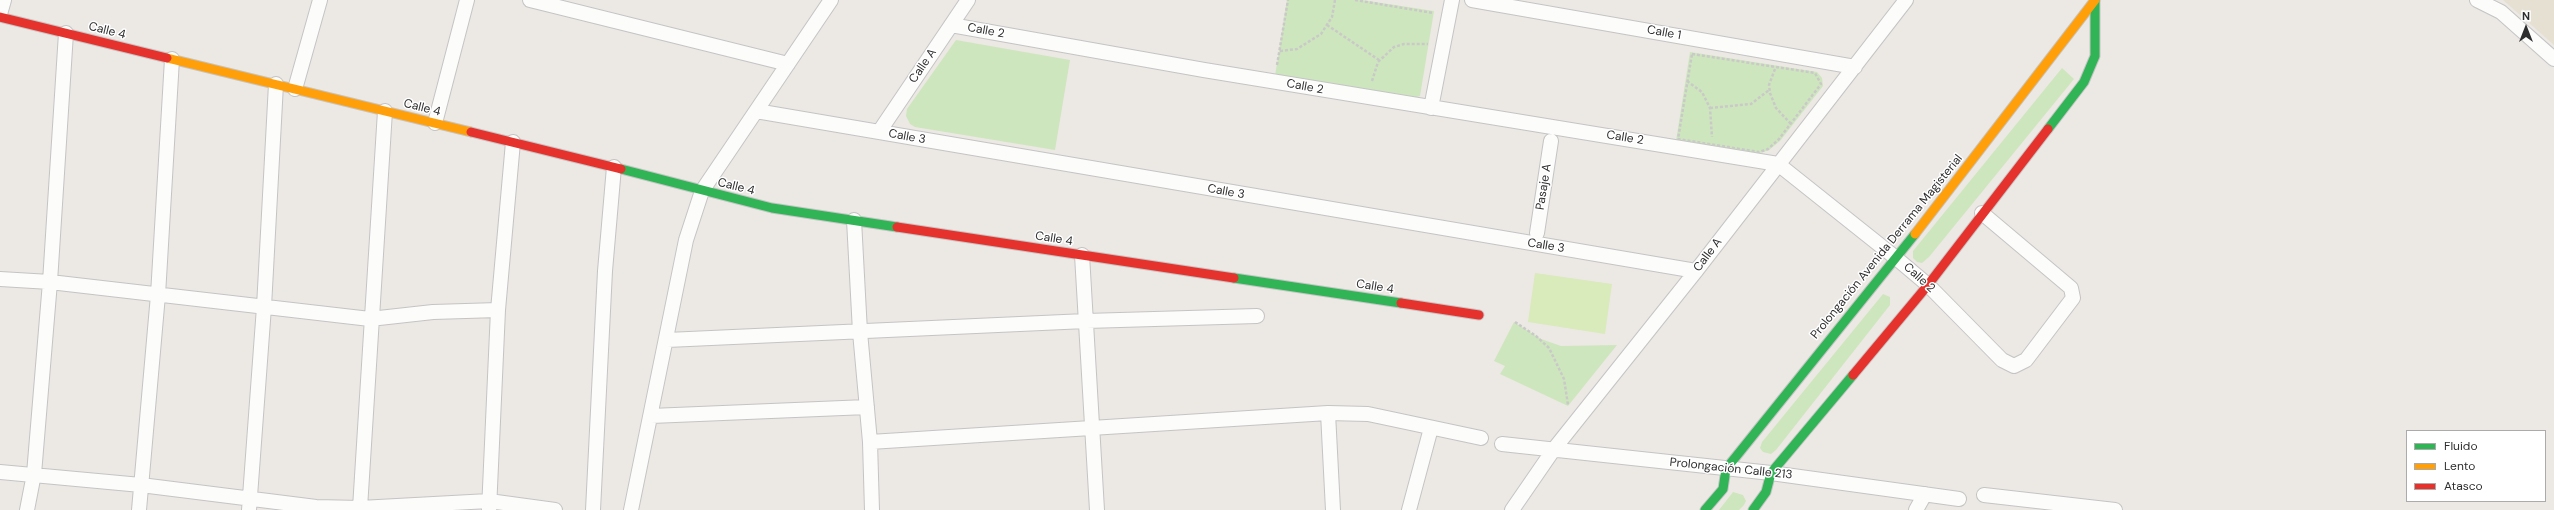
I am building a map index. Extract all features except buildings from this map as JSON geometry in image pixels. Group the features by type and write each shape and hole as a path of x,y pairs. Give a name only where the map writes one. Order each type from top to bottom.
{"street":[{"path":"0,16 4,0"},
{"path":"295,89 320,0"},
{"path":"435,123 467,0"},
{"path":"530,0 788,64"},
{"path":"631,510 667,340 686,240 702,191 831,0"},
{"name":"Calle A","path":"880,132 968,0"},
{"path":"1431,108 1452,0"},
{"name":"Calle 1","path":"1472,0 1855,67"},
{"name":"Calle A","path":"1512,510 1554,449 1696,271 1906,0"},
{"name":"Prolongación Avenida Derrama Magisterial","path":"1753,510 1766,492 1771,472 1928,285 2084,82 2095,56 2095,0"},
{"name":"Prolongación Avenida Derrama Magisterial","path":"1705,510 1723,489 1726,469 1815,356 1896,258 2095,0"},
{"path":"2477,0 2501,12 2554,59"},
{"name":"Calle 4","path":"0,16 680,183 702,191 772,208 1479,315"},
{"name":"Calle 2","path":"951,25 1431,108 1778,164 1928,285 2002,360 2014,366 2026,360 2073,298 2071,288 1982,213"},
{"path":"27,510 34,474 50,282 66,33"},
{"path":"139,510 158,295 172,59"},
{"path":"249,505 264,307 276,84"},
{"path":"360,508 370,319 385,111"},
{"name":"Calle 3","path":"756,111 1696,271"},
{"name":"Pasaje A","path":"1537,233 1551,141"},
{"path":"489,505 498,310 513,142"},
{"path":"592,510 605,271 614,167"},
{"path":"854,220 860,332 870,442 872,510"},
{"path":"1082,255 1097,510"},
{"path":"0,279 50,282 370,319 433,312 498,310"},
{"path":"667,340 1086,321 1257,316"},
{"path":"651,416 867,407"},
{"path":"1328,413 1333,510"},
{"path":"870,442 1328,413 1368,414 1481,438"},
{"path":"1409,510 1431,428"},
{"name":"Prolongación Calle 213","path":"1502,444 1726,469 1771,472 1960,499"},
{"path":"0,472 141,485 249,505 360,508 489,505 555,510"},
{"path":"1916,510 1925,494"},
{"path":"1984,495 2113,510"}],"path":[{"path":"1277,69 1288,0"},
{"path":"1280,51 1297,49 1309,44 1327,25 1332,17 1335,0"},
{"path":"1355,0 1433,12 1432,18"},
{"path":"1327,25 1379,60"},
{"path":"1427,51 1429,38"},
{"path":"1372,85 1379,60 1394,47 1404,44 1428,44"},
{"path":"1692,54 1815,73 1820,78 1821,84 1791,124 1768,149 1759,152 1678,139 1687,81 1692,54"},
{"path":"1710,108 1751,104 1769,89 1776,68"},
{"path":"1687,81 1702,92 1710,108 1712,122 1712,144"},
{"path":"1769,89 1776,108 1791,124"},
{"path":"1515,322 1536,336 1549,348 1564,379 1568,405"}],"shaded area":[{"path":"2503,0 2554,0 2554,45"}],"green space":[{"path":"1287,0 1362,0 1434,11 1420,96 1417,97 1275,76"},
{"path":"956,40 1070,60 1055,150 915,127 910,124 906,116 907,109"},
{"path":"1690,52 1817,72 1822,78 1823,86 1780,141 1769,150 1760,153 1676,141"},
{"path":"2062,68 2074,79 1929,257 1922,263 1917,262 1913,258 1913,251"},
{"path":"1535,273 1612,284 1605,334 1528,322"},
{"path":"1883,294 1890,297 1890,305 1776,450 1771,454 1763,452 1760,448 1762,442"},
{"path":"1514,322 1541,339 1561,346 1617,345 1568,406 1500,374 1505,366 1494,361"},
{"path":"1733,492 1743,495 1746,501 1744,505 1739,510 1719,510"}],"traffic: fast":[{"path":"2048,129 2084,82 2095,56 2095,0"},
{"path":"621,169 772,208 897,227"},
{"path":"1705,510 1723,489 1726,469 1915,234"},
{"path":"1234,278 1401,303"},
{"path":"1753,510 1766,492 1771,473 1853,375"}],"traffic: slow":[{"path":"1915,234 2095,0"},
{"path":"167,58 471,132"}],"traffic: jam":[{"path":"0,17 167,58"},
{"path":"1853,375 1928,285 2048,129"},
{"path":"471,132 621,169"},
{"path":"897,227 1234,278"},
{"path":"1401,303 1479,315"}]}
